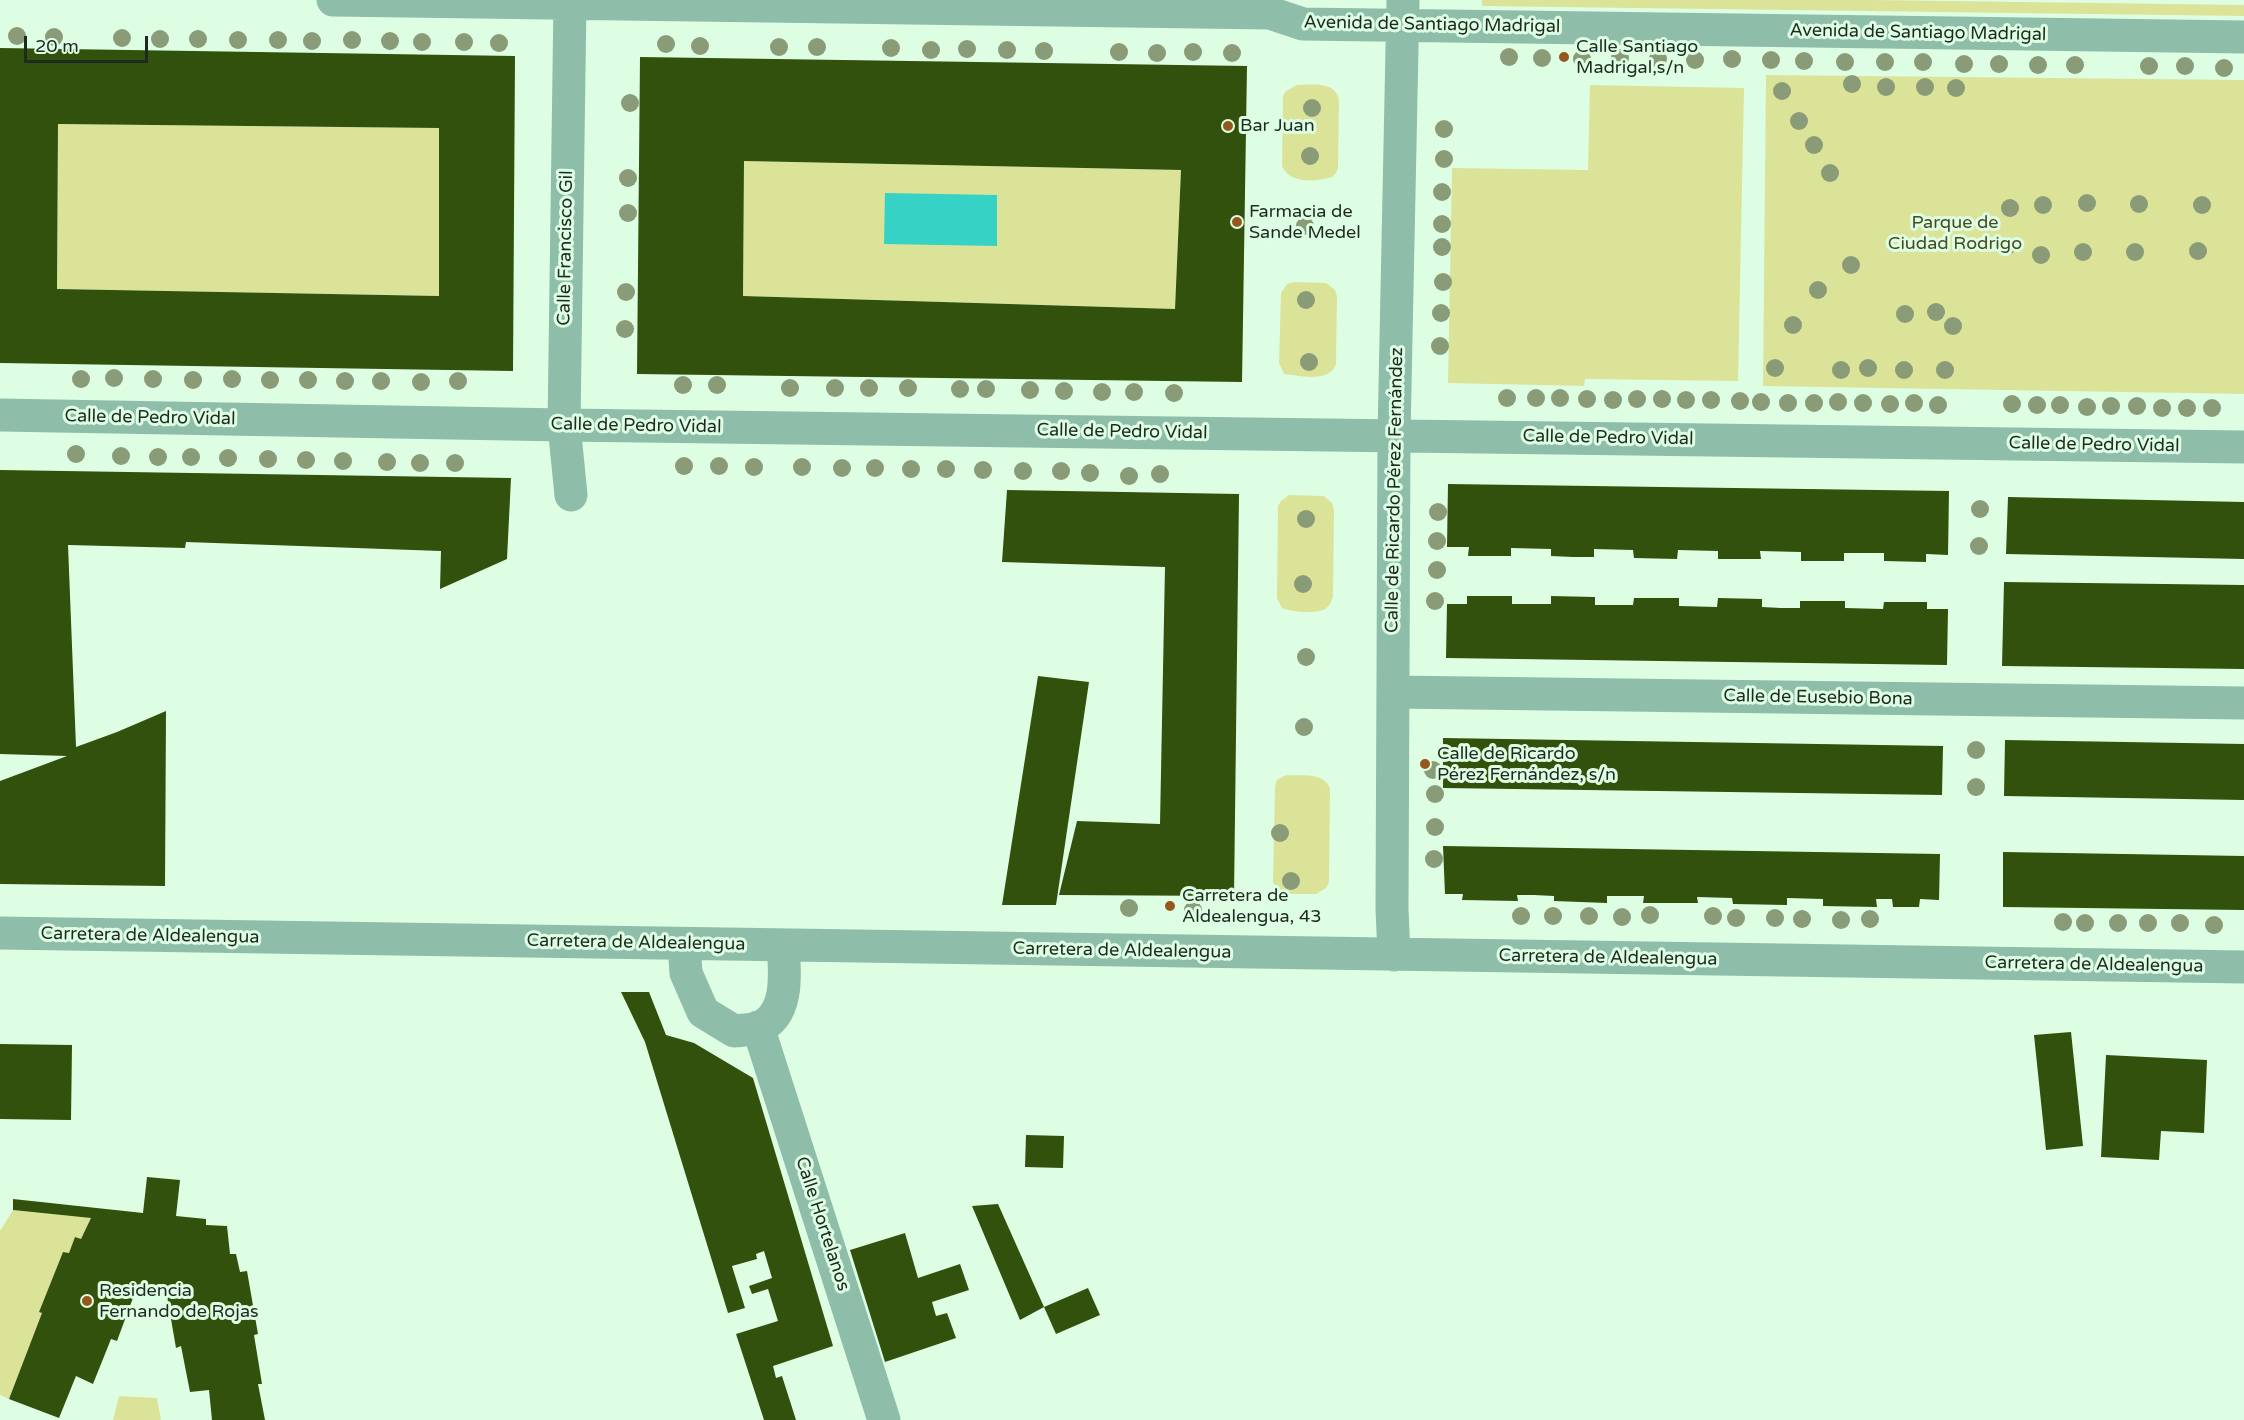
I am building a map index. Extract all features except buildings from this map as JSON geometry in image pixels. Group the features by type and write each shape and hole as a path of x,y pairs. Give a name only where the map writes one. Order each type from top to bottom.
{"street":[{"name":"Avenida de Santiago Madrigal","path":"333,0 570,1 1270,13 1303,24 1403,13 2244,37"},
{"name":"Calle Francisco Gil","path":"570,1 564,425 571,495"},
{"name":"Calle de Ricardo Pérez Fernández","path":"1394,955 1394,435 1403,13"},
{"name":"Calle de Pedro Vidal","path":"0,415 564,425 2244,447"},
{"name":"Calle de Eusebio Bona","path":"1393,692 2244,704"},
{"name":"Carretera de Aldealengua","path":"0,933 2244,967"},
{"path":"684,944 686,973 703,1012 734,1031 759,1028 779,1008 786,975 783,945"},
{"name":"Calle Hortelanos","path":"759,1028 884,1420"}],"green space":[{"path":"1482,0 1874,0 2244,5 2244,16 1482,6"},
{"name":"Parque de Ciudad Rodrigo","path":"1766,75 2244,80 2244,394 1763,386"},
{"path":"1297,85 1322,85 1332,89 1339,99 1338,167 1332,177 1318,180 1297,179 1286,172 1282,166 1283,96 1286,91"},
{"path":"1590,85 1744,88 1738,381 1585,379 1584,386 1448,383 1452,168 1588,170"},
{"path":"58,124 439,128 439,296 57,289"},
{"path":"744,161 1181,170 1175,309 743,296"},
{"path":"1294,282 1326,283 1335,290 1337,296 1336,364 1328,374 1306,377 1284,374 1279,363 1281,293 1287,284"},
{"path":"1289,495 1324,496 1332,503 1334,510 1333,597 1328,607 1321,611 1304,612 1282,608 1277,598 1278,506"},
{"path":"1286,775 1318,777 1330,789 1329,882 1326,888 1316,894 1285,894 1279,892 1273,882 1275,787 1277,780"},
{"path":"13,1210 91,1218 81,1239 75,1238 69,1253 63,1252 39,1312 42,1313 9,1399 0,1395 0,1231"},
{"path":"119,1396 157,1398 161,1420 113,1420"}],"water":[{"path":"885,193 997,195 997,246 884,244"}],"place":[{"name":"Calle Santiago Madrigal,s/n","path":"1564,57"},
{"name":"Bar Juan","path":"1228,126"},
{"name":"Farmacia de Sande Medel","path":"1237,222"},
{"name":"Calle de Ricardo Pérez Fernández, s/n","path":"1425,764"},
{"name":"Carretera de Aldealengua, 43","path":"1170,906"},
{"name":"Residencia Fernando de Rojas","path":"87,1301"}]}
